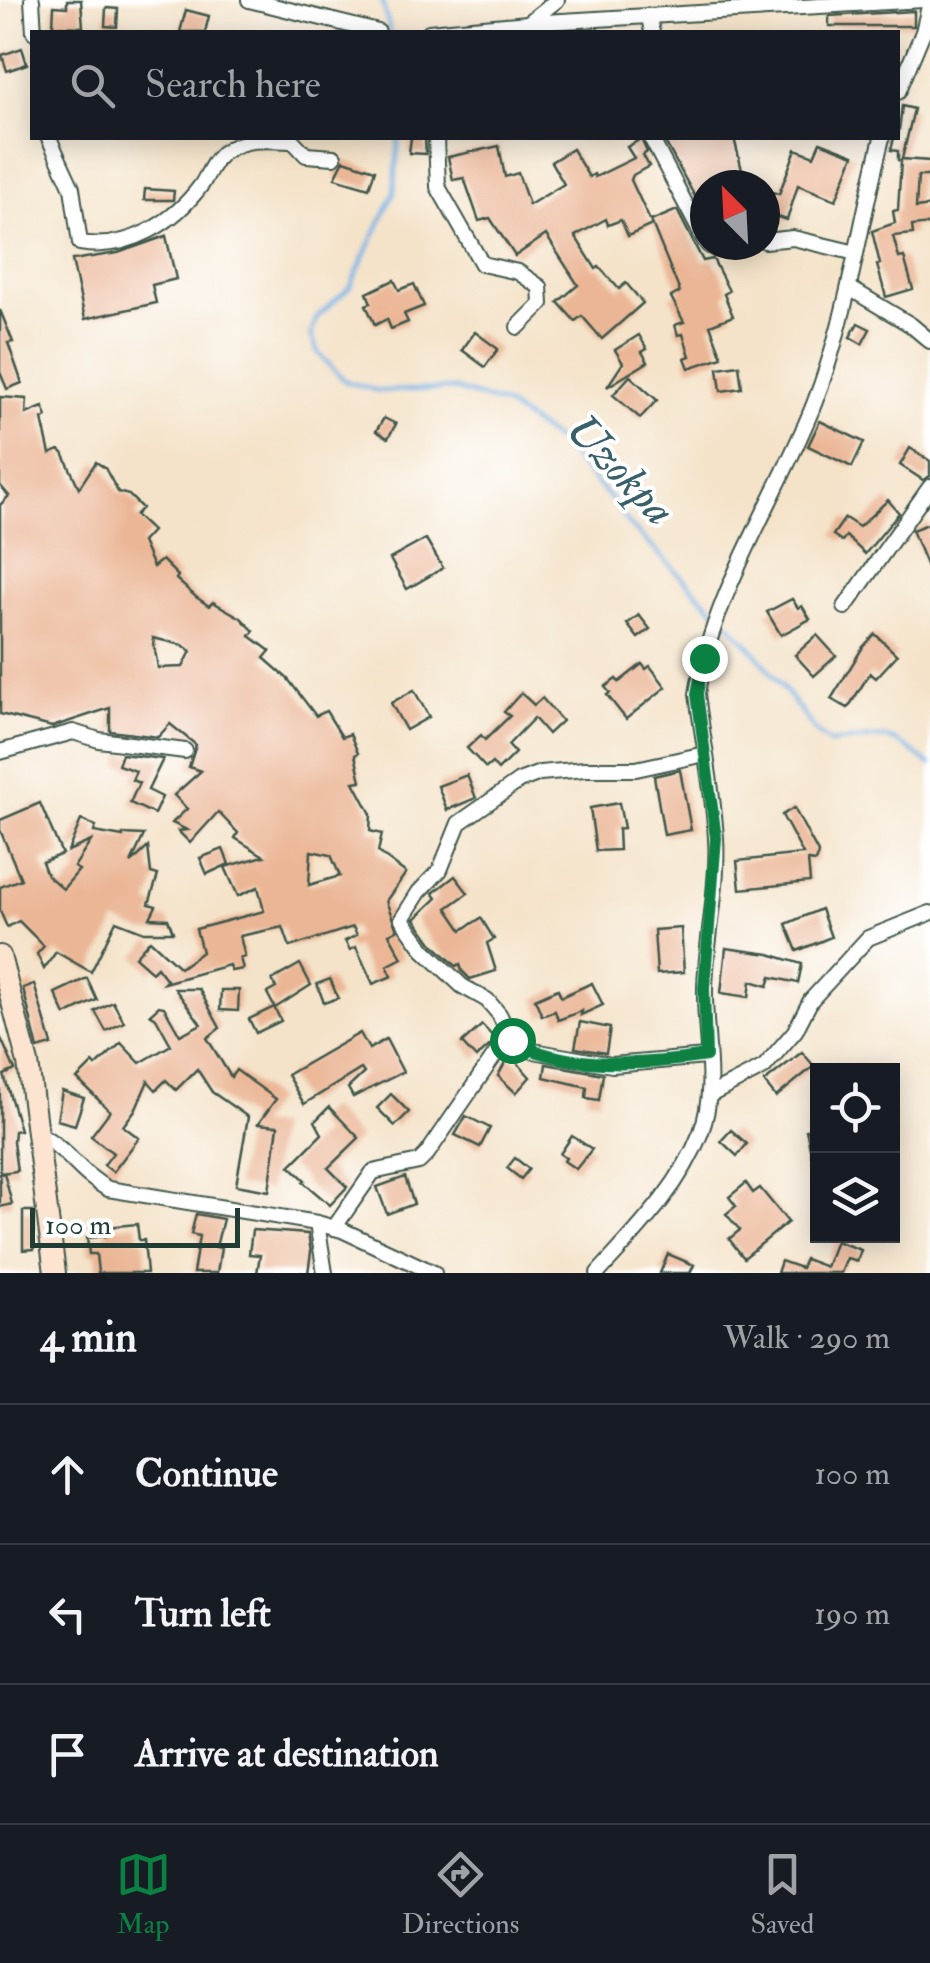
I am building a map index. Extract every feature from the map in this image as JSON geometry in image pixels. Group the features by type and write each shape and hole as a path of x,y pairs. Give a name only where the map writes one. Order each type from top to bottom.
{"main road":[{"path":"0,956 8,1012 28,1063 56,1273"}],"street":[{"path":"32,0 34,30"},
{"path":"250,0 370,30"},
{"path":"528,23 557,0"},
{"path":"453,30 528,23 651,25 922,0"},
{"path":"900,87 924,32 930,2"},
{"path":"51,140 72,188 80,243 117,246 150,231 178,210 199,188 222,152 251,140"},
{"path":"273,140 293,141 306,155 334,157"},
{"path":"436,140 438,186 482,264 518,272 540,287 540,304 518,327"},
{"path":"652,140 690,212"},
{"path":"598,1273 659,1206 682,1170 701,1133 712,1094 706,1056 704,988 716,838 697,694 704,658 723,604 813,406 850,289 882,140"},
{"path":"780,239 793,238 856,252"},
{"path":"850,289 910,325 930,342"},
{"path":"845,607 930,487"},
{"path":"0,752 73,732 99,740 185,751"},
{"path":"705,754 636,769 585,768 540,773 519,781 459,822 440,870 419,892 402,919 424,950 449,974 487,1000 512,1040 528,1050 612,1065 706,1056"},
{"path":"712,1094 764,1067 795,1030 811,1000 868,938 930,913"},
{"path":"334,1228 372,1172 419,1162 427,1154 496,1052 512,1040"},
{"path":"36,1133 54,1140 94,1182 108,1189 317,1223 434,1273"},
{"path":"317,1223 325,1273"}],"building":[{"path":"67,0 81,0 83,27 53,26 54,6 67,7"},
{"path":"106,8 118,9 117,27 105,26"},
{"path":"186,10 209,16 206,30 181,30"},
{"path":"914,11 914,26 829,26 829,16"},
{"path":"22,48 27,64 7,71 2,55"},
{"path":"902,106 914,109 902,159 930,161 930,176 918,176 916,208 930,206 930,224 912,226 913,234 893,236 913,289 886,297 872,231 895,223 893,211 898,210 901,161 898,151 891,150 894,140 900,140"},
{"path":"411,140 425,140 426,154 409,153"},
{"path":"641,140 647,152 643,155 649,166 631,180 652,225 628,236 621,220 608,225 606,219 575,236 596,269 599,267 619,289 626,283 643,303 602,339 582,316 575,321 558,302 578,285 546,235 515,256 490,218 479,221 464,178 453,180 448,157 499,146 505,177 518,173 529,205 564,184 551,162 572,149 589,177 595,177 634,158 627,147"},
{"path":"664,140 734,140 742,170 690,170 690,187"},
{"path":"820,142 854,155 836,200 798,185 787,220 780,218 780,191 796,149 814,156"},
{"path":"344,160 375,170 369,188 335,178"},
{"path":"145,189 174,191 173,200 144,200"},
{"path":"677,210 690,236 690,260 714,260 729,291 724,294 733,316 710,325 722,357 689,368 685,358 690,356 683,334 678,335 675,325 684,322 671,297 680,292 651,221"},
{"path":"166,236 176,279 152,285 156,303 85,319 72,260 118,253"},
{"path":"394,280 399,290 414,284 424,306 404,314 408,322 391,329 387,319 375,325 366,305 371,303 367,293"},
{"path":"0,310 13,342 8,343 22,383 7,389 0,372"},
{"path":"858,323 870,329 862,344 850,337"},
{"path":"475,332 498,349 485,367 462,350"},
{"path":"639,335 647,349 642,352 648,362 607,387 623,363 615,350"},
{"path":"739,365 742,388 721,391 718,368"},
{"path":"630,376 657,400 640,418 613,395"},
{"path":"0,397 27,399 26,414 43,407 50,454 59,450 63,453 79,488 96,462 105,468 118,492 129,495 142,508 135,515 152,531 142,542 153,567 162,560 196,597 241,618 254,631 250,636 270,651 264,658 288,679 316,716 326,711 342,737 350,734 358,753 355,755 361,781 354,782 371,814 370,831 382,834 378,852 406,873 386,901 397,930 389,934 402,958 387,966 392,976 373,984 356,947 350,950 345,941 357,935 353,927 290,947 283,927 240,936 245,957 240,958 243,969 231,971 229,965 164,983 167,980 157,967 152,972 135,957 150,940 180,968 202,952 196,929 264,911 258,887 238,896 225,867 264,856 235,838 238,833 218,812 190,843 178,831 187,830 172,823 187,809 174,795 201,771 189,767 196,745 170,724 158,737 110,731 110,708 52,727 0,714 0,505 9,496 0,485","holes":["153,638 191,651 183,667 158,668","311,851 331,855 340,876 309,885"]},
{"path":"384,418 396,424 388,438 376,431"},
{"path":"820,421 864,442 852,467 808,446"},
{"path":"910,448 930,461 930,476 923,480 900,465"},
{"path":"888,500 899,513 865,554 846,536 842,541 833,535 845,518 859,527"},
{"path":"930,523 930,572 929,572 912,530"},
{"path":"426,539 443,568 407,589 390,559"},
{"path":"792,599 810,619 781,635 767,612"},
{"path":"639,615 650,629 638,638 627,624"},
{"path":"875,634 897,655 876,678 870,673 848,708 831,699"},
{"path":"817,635 836,656 814,676 795,655"},
{"path":"642,664 646,669 650,666 666,687 626,719 605,687 616,679 619,682"},
{"path":"414,690 429,717 406,730 391,703"},
{"path":"521,693 534,705 542,698 562,721 548,734 534,718 508,745 515,753 498,770 492,763 486,768 467,748 481,735 485,740 510,716 504,712"},
{"path":"122,754 163,759 148,790 162,797 154,814 130,803 139,783 132,780 136,771 118,765"},
{"path":"680,770 691,830 664,835 654,776"},
{"path":"467,775 476,798 447,810 438,786"},
{"path":"40,803 62,854 42,862 47,875 63,889 79,870 74,867 91,841 68,851 81,820 96,826 94,832 123,837 144,835 131,863 148,847 151,873 158,875 149,904 156,906 150,918 168,919 173,932 144,932 116,921 91,972 56,952 44,969 37,954 44,946 19,921 7,927 0,911 0,887 21,879 0,830 0,820"},
{"path":"619,803 624,828 618,829 619,850 596,851 590,808"},
{"path":"794,808 818,853 816,862 808,861 810,882 740,889 737,861 803,854 782,815"},
{"path":"223,849 229,864 207,874 200,858"},
{"path":"455,876 468,893 447,908 462,930 481,918 494,939 487,943 496,971 470,979 460,964 456,966 432,943 415,919 437,898 433,893"},
{"path":"821,909 831,937 797,951 786,924"},
{"path":"681,928 684,972 657,974 654,930"},
{"path":"726,948 802,964 798,983 771,977 768,986 751,981 749,997 721,993"},
{"path":"300,964 311,985 275,1008 267,993 276,988 272,980"},
{"path":"87,978 97,1000 65,1015 55,993"},
{"path":"330,979 338,998 324,1003 317,984"},
{"path":"592,983 603,1005 558,1020 555,1011 542,1016 535,999 558,989 561,997"},
{"path":"34,984 52,1045 38,1049 23,988"},
{"path":"175,989 199,989 220,1028 207,1038 231,1077 236,1070 276,1099 258,1124 278,1126 269,1191 236,1185 248,1117 212,1092 197,1069 176,1090 166,1080 156,1090 148,1081 123,1126 139,1138 113,1172 104,1165 113,1153 91,1136 110,1111 77,1079 121,1043 140,1063 171,1045 150,1014 159,1006 164,1007 180,1035 201,1024"},
{"path":"221,990 239,990 238,1011 220,1010"},
{"path":"113,1002 124,1022 106,1031 95,1011"},
{"path":"274,1007 281,1021 256,1033 249,1019"},
{"path":"580,1022 610,1028 606,1053 575,1048"},
{"path":"482,1025 496,1040 476,1058 462,1043"},
{"path":"360,1033 369,1049 386,1039 403,1072 353,1097 348,1088 364,1073 361,1069 304,1104 287,1075"},
{"path":"0,1036 15,1070 4,1075 20,1130 14,1131 13,1142 17,1171 0,1173"},
{"path":"802,1052 811,1063 810,1069 776,1097 764,1082"},
{"path":"508,1058 513,1058 530,1077 516,1093 498,1076"},
{"path":"546,1064 603,1074 599,1100 586,1098 587,1087 544,1077"},
{"path":"62,1091 84,1098 75,1125 57,1120"},
{"path":"391,1094 409,1112 395,1126 377,1108"},
{"path":"329,1107 359,1138 328,1168 347,1187 330,1205 290,1166 322,1134 315,1121"},
{"path":"466,1116 490,1128 480,1147 455,1135"},
{"path":"731,1130 747,1144 737,1156 721,1141"},
{"path":"572,1136 592,1149 576,1169 560,1154"},
{"path":"515,1158 529,1169 521,1179 507,1168"},
{"path":"4,1173 12,1204 0,1207 0,1174"},
{"path":"405,1177 414,1204 387,1214 377,1187"},
{"path":"746,1183 753,1193 760,1188 788,1222 744,1258 729,1239 740,1230 726,1214 736,1206 729,1197"},
{"path":"23,1211 33,1211 34,1249 23,1250"},
{"path":"196,1214 223,1219 216,1247 221,1248 217,1273 193,1273 199,1236 191,1234"},
{"path":"137,1224 139,1240 144,1240 147,1273 98,1273 96,1254 89,1254 87,1238 106,1236 106,1227"},
{"path":"252,1230 308,1234 308,1273 257,1273 260,1255 249,1254"},
{"path":"835,1243 861,1250 857,1261 847,1258 841,1273 777,1273 781,1261 801,1268 805,1259 826,1267"},
{"path":"668,1254 694,1265 690,1273 660,1273"}],"waterway":[{"name":"Uzokpa","path":"382,0 390,30"},
{"name":"Uzokpa","path":"399,140 394,193 350,287 317,317 311,334 318,353 345,381 378,391 454,389 505,405 557,440 629,524 715,610"},
{"name":"Uzokpa","path":"722,616 758,655 817,733 830,743 884,738 903,745 930,765"}],"route":[{"path":"512,1040 528,1050 612,1065 706,1056 704,988 716,838 697,694 704,658"}]}
